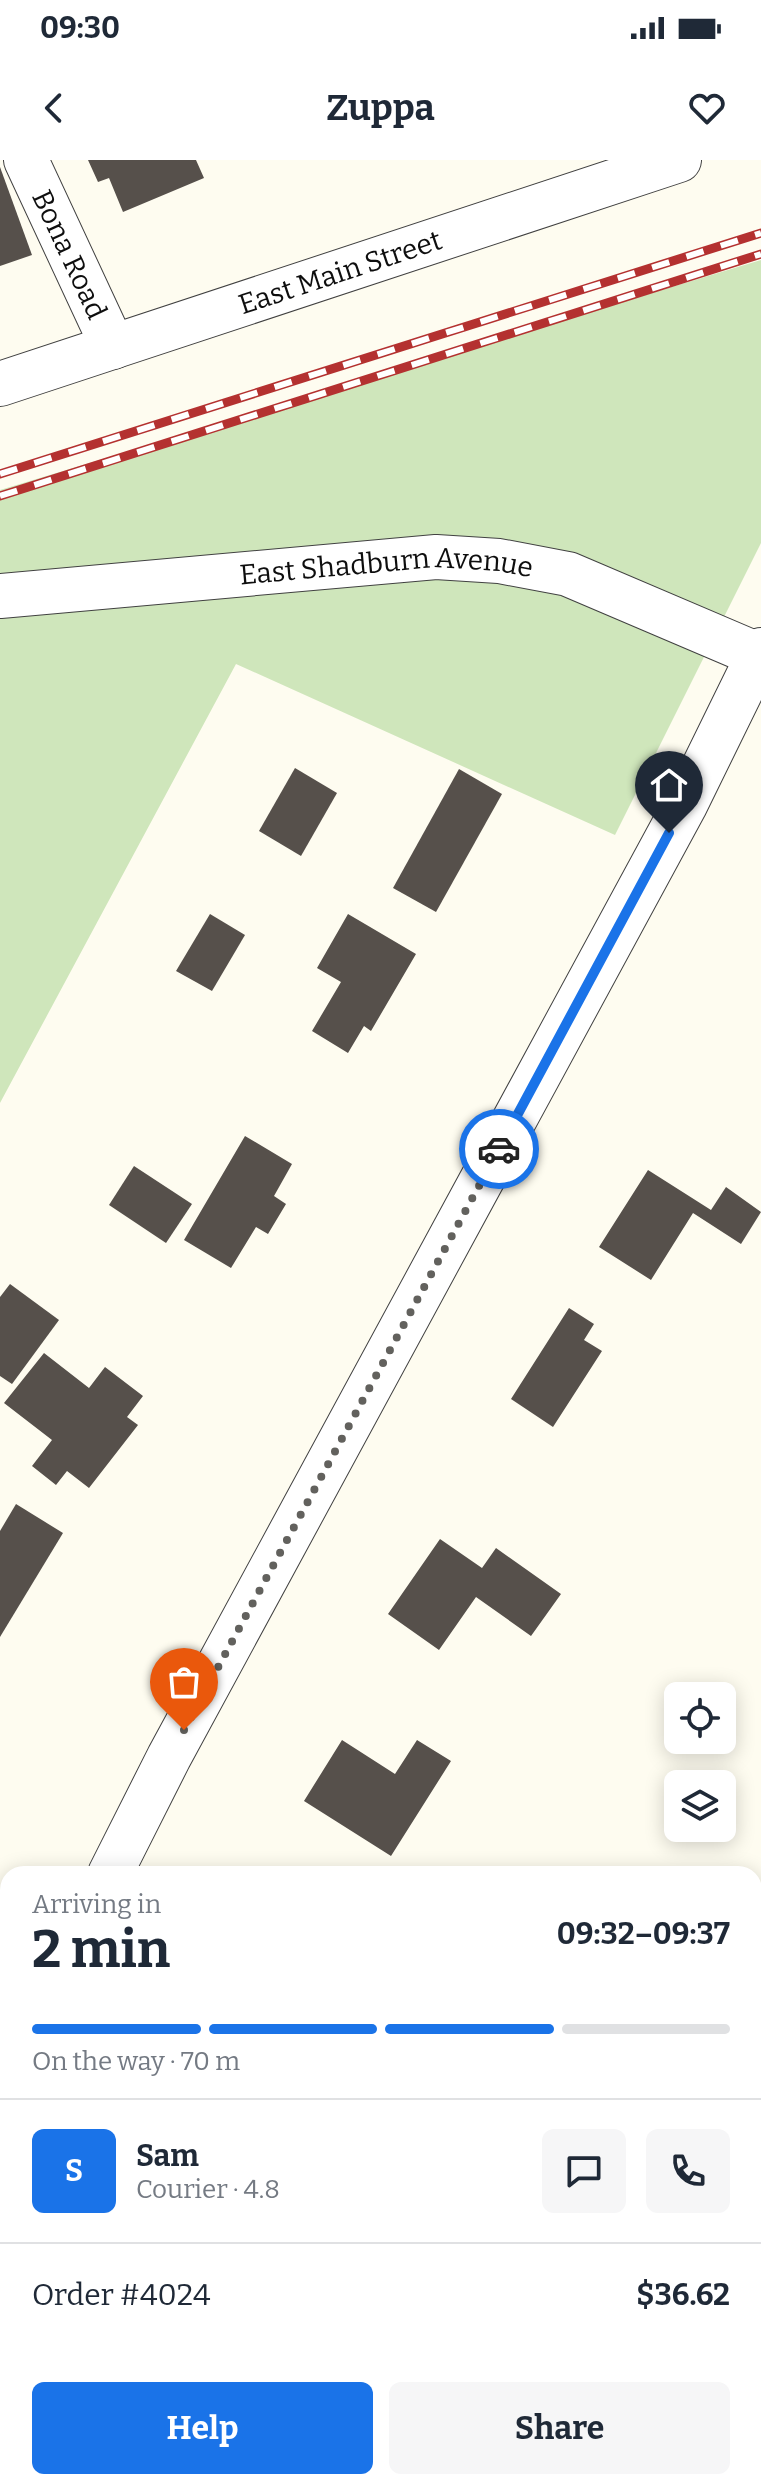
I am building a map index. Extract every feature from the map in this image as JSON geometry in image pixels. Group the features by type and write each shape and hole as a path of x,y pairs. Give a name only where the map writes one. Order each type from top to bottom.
{"street":[{"name":"Bona Road","path":"26,160 113,347"},
{"name":"East Main Street","path":"0,384 679,160"},
{"name":"East Shadburn Avenue","path":"0,596 436,557 499,561 568,574 760,653"},
{"path":"114,1866 176,1743 685,805 760,653"}],"green space":[{"path":"761,260 761,543 615,835 236,664 0,1103 0,490"}],"building":[{"path":"88,160 196,160 204,178 123,212 109,178 98,182"},
{"path":"0,167 32,255 0,266"},
{"path":"295,768 337,793 301,856 259,831"},
{"path":"459,769 502,794 436,912 393,888"},
{"path":"210,914 245,935 212,991 176,971"},
{"path":"348,914 416,954 371,1031 364,1026 348,1053 312,1031 341,982 317,968"},
{"path":"245,1136 292,1164 274,1196 286,1204 268,1234 256,1227 231,1268 184,1240"},
{"path":"134,1166 192,1204 166,1243 109,1205"},
{"path":"648,1170 711,1210 726,1187 761,1212 741,1244 693,1213 651,1280 599,1247"},
{"path":"10,1284 59,1320 12,1384 0,1376 0,1297"},
{"path":"569,1308 594,1324 584,1340 602,1351 553,1427 511,1399"},
{"path":"44,1353 89,1388 105,1367 143,1396 127,1417 138,1425 89,1488 67,1471 56,1485 32,1466 52,1440 4,1403"},
{"path":"16,1504 63,1533 0,1637 0,1531"},
{"path":"440,1539 482,1568 496,1548 561,1594 531,1636 476,1597 439,1650 388,1614"},
{"path":"342,1740 395,1774 417,1740 451,1761 391,1856 304,1801"}],"railway":[{"path":"0,474 761,233"},
{"path":"0,496 761,254"}],"way so far":[{"path":"184,1730 499,1149"}],"route":[{"path":"499,1149 669,833"}]}
